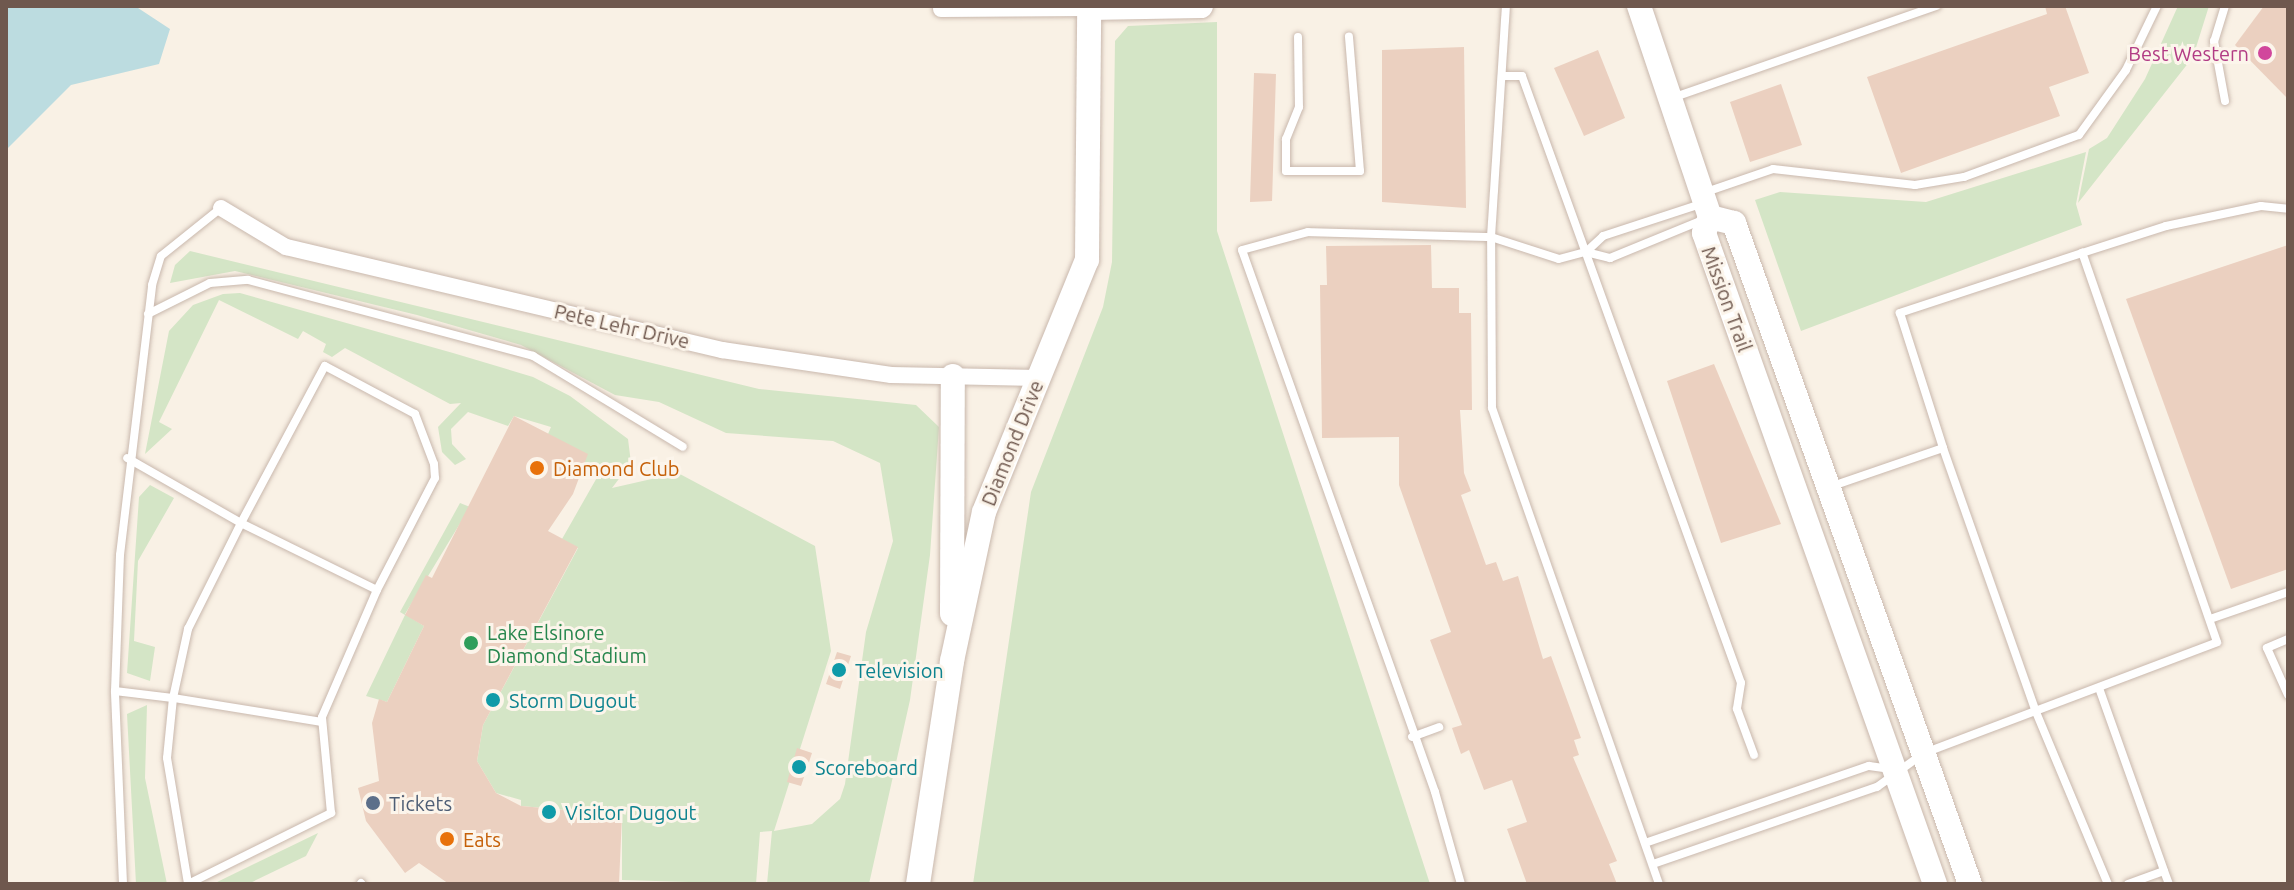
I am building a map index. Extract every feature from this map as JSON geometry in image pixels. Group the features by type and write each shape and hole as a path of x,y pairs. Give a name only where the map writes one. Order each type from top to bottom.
{"main road":[{"path":"1089,7 1201,6"},
{"path":"1639,6 1706,204"},
{"name":"Diamond Drive","path":"918,884 952,661 984,512 1087,260 1089,7"},
{"name":"Mission Trail","path":"1706,204 1734,223 1970,884"},
{"name":"Mission Trail","path":"1706,204 1704,233 1935,884"},
{"path":"952,661 953,376"}],"street":[{"path":"941,9 1089,7"},
{"name":"Pete Lehr Drive","path":"221,208 286,247 722,350 811,367 1038,378"}],"lane":[{"path":"1506,6 1505,76 1491,237 1492,408 1659,884"},
{"path":"1670,99 1937,6"},
{"path":"1461,884 1242,250 1308,232 1491,237 1559,259 1586,252 1610,258 1773,169 1915,185 1964,177 2079,135 2126,70 2157,6"},
{"path":"2225,6 2214,41 2225,101"},
{"path":"1298,37 1299,107 1286,139 1286,171 1360,171 1349,36"},
{"path":"1505,76 1522,76 1741,683 1737,709 1754,755"},
{"path":"1586,252 1603,236 1706,204"},
{"path":"2108,884 2036,712 1943,448 1900,313 2166,226 2261,206 2288,209"},
{"path":"123,884 115,691 127,458 148,314 161,256 221,208"},
{"path":"1653,864 1877,787 1895,770 1924,753 2217,642 2213,618 2082,253"},
{"path":"148,314 210,283 248,280 533,356 683,447"},
{"path":"325,366 415,414 434,464 435,478 377,590 322,722 331,813 188,884 167,758 173,698 188,629 241,523 325,366"},
{"path":"1829,488 1943,448"},
{"path":"127,458 241,523 377,590"},
{"path":"2213,618 2288,592"},
{"path":"2288,639 2267,648 2288,695"},
{"path":"2099,688 2169,884"},
{"path":"115,691 322,722"},
{"path":"1412,737 1439,727"},
{"path":"1645,843 1869,766 1895,770"},
{"path":"2128,884 2164,871"}],"green space":[{"path":"2178,6 2209,6 2193,57 2078,203 2089,149 2107,138 2145,79"},
{"path":"1217,22 1217,231 1430,884 973,884 1031,492 1103,307 1112,262 1115,41 1128,26"},
{"path":"2086,152 2076,204 2082,225 1801,331 1755,200 1780,192 1926,202"},
{"path":"190,251 759,389 916,405 939,427 930,555 910,700 869,884 767,884 772,831 760,832 756,884 622,880 622,815 521,806 521,800 496,793 477,761 483,725 578,548 562,539 599,474 548,434 551,427 514,416 508,426 468,412 451,429 452,444 466,459 455,465 442,452 438,427 461,403 450,404 345,348 332,357 323,352 326,344 303,331 298,339 219,300 159,422 172,429 145,454 169,331 193,305 223,294 240,293 453,353 533,377 570,396 628,439 631,463 612,488 678,473 815,546 831,651 774,831 812,824 840,799 845,784 866,632 893,541 880,463 833,441 726,433 659,402 615,395 521,345 417,315 235,271 170,283 175,265"},
{"path":"150,485 174,498 138,561 134,641 155,647 150,681 127,673 139,497"},
{"path":"460,503 470,507 405,614 424,626 387,702 366,696 405,615 400,612"},
{"path":"147,705 145,778 167,884 136,884 127,714"},
{"path":"318,833 306,856 248,884 213,884"}],"water":[{"path":"6,6 135,6 170,29 159,64 71,85 6,150"}],"building":[{"path":"2045,6 2065,6 2089,73 2049,87 2060,116 1901,173 1867,77 2047,14"},
{"name":"Best Western","path":"2264,6 2288,6 2288,99 2235,45"},
{"path":"1464,47 1466,208 1382,202 1382,50"},
{"path":"1598,50 1625,118 1584,136 1554,68"},
{"path":"1254,73 1276,74 1272,201 1250,202"},
{"path":"1781,84 1802,145 1750,162 1730,102"},
{"path":"1431,245 1432,288 1459,288 1459,313 1471,313 1472,410 1460,410 1464,473 1471,491 1461,495 1486,565 1496,562 1503,581 1518,576 1543,659 1551,656 1581,738 1574,740 1579,755 1573,757 1617,861 1609,864 1617,884 1527,884 1507,829 1527,822 1512,780 1484,790 1469,750 1461,754 1452,728 1462,725 1430,640 1451,632 1399,485 1399,437 1322,438 1320,285 1327,285 1326,246"},
{"path":"2288,245 2288,569 2231,589 2126,299"},
{"path":"1714,364 1781,524 1721,543 1667,381"},
{"name":"Lake Elsinore Diamond Stadium","path":"514,416 588,454 573,494 548,531 578,547 483,725 477,761 496,793 521,806 622,815 619,884 449,884 419,863 405,873 366,821 358,788 379,781 372,723 379,699 387,702 424,626 405,615 426,575 432,578"},
{"name":"Television","path":"837,652 851,656 840,689 826,684"},
{"name":"Scoreboard","path":"797,748 812,753 801,786 787,782"}],"place":[{"name":"Best Western","path":"2265,53"},
{"name":"Diamond Club","path":"537,468"},
{"name":"Lake Elsinore Diamond Stadium","path":"471,643"},
{"name":"Television","path":"839,670"},
{"name":"Storm Dugout","path":"493,700"},
{"name":"Scoreboard","path":"799,767"},
{"name":"Tickets","path":"373,803"},
{"name":"Visitor Dugout","path":"549,812"},
{"name":"Eats","path":"447,839"}]}
